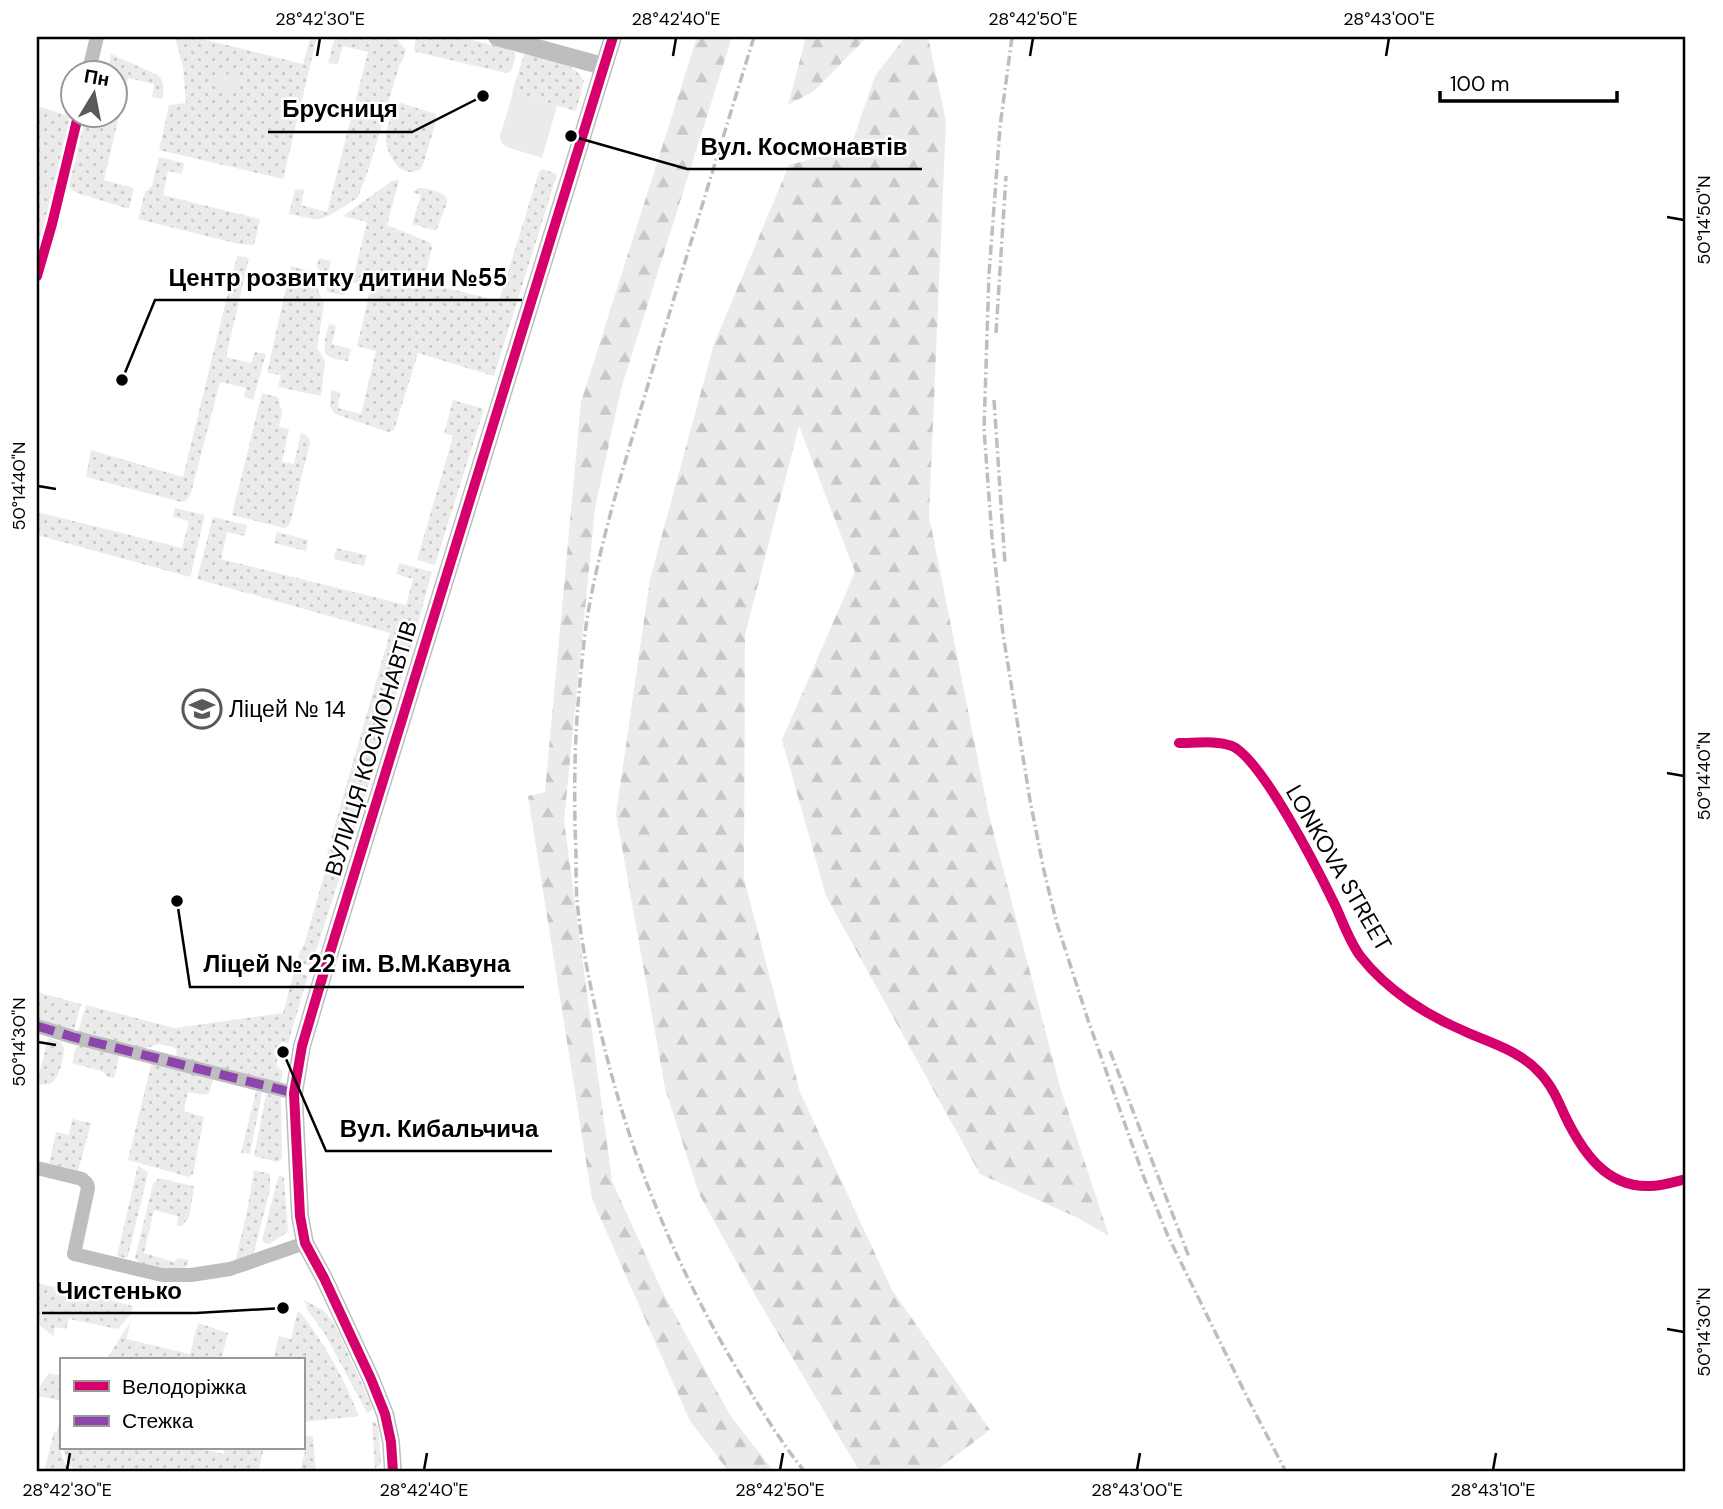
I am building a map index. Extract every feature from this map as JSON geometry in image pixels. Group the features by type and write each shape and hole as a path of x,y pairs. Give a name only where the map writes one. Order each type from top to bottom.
{"street":[{"path":"91,60 97,37"},
{"path":"497,37 603,66"},
{"name":"ВУЛИЦЯ КОСМОНАВТІВ","path":"393,1472 391,1442 385,1415 371,1378 305,1243 300,1216 294,1093 299,1059 613,37"},
{"path":"37,276 75,130"},
{"name":"LONKOVA STREET","path":"1179,743 1224,744 1242,752 1291,822 1359,955 1382,979 1408,999 1462,1031 1509,1050 1532,1065 1551,1086 1574,1135 1603,1171 1613,1178 1638,1185 1650,1186 1686,1179"},
{"path":"37,1026 294,1093"},
{"path":"37,1168 82,1180 87,1184 74,1254 162,1275 191,1275 230,1269 305,1243"}],"green space":[{"path":"175,37 194,37 303,64 310,39 301,37 317,37 283,179 159,150 169,105 186,103 183,67"},
{"path":"335,37 395,37 406,50 358,197 330,215 314,219 289,214 295,189 304,190 301,205 327,212 368,52 343,46 337,65 328,63"},
{"path":"416,37 460,37 512,50 515,60 511,71 506,73 416,52"},
{"path":"697,37 732,37 621,389 595,508 564,821 612,1181 662,1291 730,1415 774,1472 729,1472 690,1421 592,1199 528,796 545,792 581,402"},
{"path":"806,37 867,37 814,91 788,105"},
{"path":"905,37 928,37 946,121 929,516 989,815 1060,1087 1109,1236 1076,1217 980,1174 826,896 782,740 855,572 799,426 745,635 744,879 800,1092 892,1290 990,1430 934,1472 860,1472 755,1295 699,1194 665,1088 616,814 650,579 714,344 789,165 850,149 875,76"},
{"path":"111,54 124,60 110,60"},
{"path":"524,54 558,61 579,74 584,81 576,111 512,93"},
{"path":"130,62 158,75 163,86 162,99 152,97 154,84 130,78"},
{"path":"221,73 241,77 238,92 218,88"},
{"path":"513,93 557,106 542,158 506,147 501,142 500,136"},
{"path":"397,103 436,114 423,165 421,169 413,172 396,165 386,144 388,126"},
{"path":"40,107 60,113 60,130 68,130 38,248 37,121"},
{"path":"81,130 116,130 104,180 134,188 129,209 74,192 69,186"},
{"path":"159,157 184,163 182,174 168,171 163,195 260,219 254,245 239,244 138,219 145,192 152,186"},
{"path":"542,169 557,174 494,376 418,353 394,430 388,432 335,414 330,407 331,390 340,392 338,408 361,414 376,351 357,346 371,287 352,282 367,222 343,216 392,181 399,180 387,225 431,243 423,282 499,301"},
{"path":"418,188 434,190 447,198 436,231 412,224 421,195 413,192"},
{"path":"237,256 249,258 226,357 251,363 255,352 266,354 253,400 244,397 246,388 220,382 187,500 181,502 86,477 91,450 183,477"},
{"path":"319,258 331,261 327,279 347,284 344,295 328,292 317,266"},
{"path":"291,266 310,271 324,304 317,348 325,361 321,396 278,387 281,375 267,373"},
{"path":"329,324 336,326 332,344 351,349 348,361 334,359 325,351"},
{"path":"262,393 278,397 282,413 279,427 289,429 282,462 294,464 301,432 308,437 310,443 291,520 284,528 232,515"},
{"path":"453,400 484,409 435,565 417,560 453,436 444,433"},
{"path":"175,508 205,515 190,577 37,535 37,512 182,548 189,521 173,517"},
{"path":"213,517 247,525 245,536 227,532 221,559 406,605 413,579 396,574 399,563 432,572 354,831 348,839 331,838 390,633 197,579"},
{"path":"277,532 308,540 306,551 274,543"},
{"path":"336,548 367,555 364,566 334,559"},
{"path":"329,847 342,852 346,858 311,966 297,962 329,858"},
{"path":"294,972 308,976 288,1043 281,1042 276,1065 283,1072 280,1086 176,1059 177,1050 173,1047 159,1044 140,1050 77,1035 86,1005 175,1028 283,1013"},
{"path":"37,992 81,1004 73,1034 37,1023"},
{"path":"48,1038 61,1042 64,1052 58,1075 48,1084 37,1084"},
{"path":"85,1044 120,1053 114,1078 107,1077 104,1072 72,1063 76,1048"},
{"path":"152,1061 214,1076 209,1093 204,1095 188,1092 184,1111 204,1117 193,1174 189,1177 128,1160"},
{"path":"256,1091 262,1093 250,1154 241,1153"},
{"path":"266,1094 281,1097 282,1158 278,1162 254,1156"},
{"path":"72,1119 91,1123 78,1171 49,1164 56,1132 69,1135"},
{"path":"138,1165 148,1173 128,1256 125,1258 117,1256"},
{"path":"254,1170 270,1174 270,1189 253,1256 238,1262 236,1258"},
{"path":"281,1175 284,1178 288,1232 266,1244 262,1240"},
{"path":"159,1178 194,1188 189,1217 182,1226 177,1224 178,1216 154,1210 144,1253 174,1262 179,1258 189,1260 180,1272 150,1266 135,1258 153,1184"},
{"path":"37,1283 133,1306 131,1314 118,1329 69,1319 66,1329 55,1327 53,1336 37,1323"},
{"path":"304,1300 324,1311 334,1323 373,1408 371,1411 367,1413"},
{"path":"300,1312 318,1336 359,1416 304,1422 304,1358 274,1358 279,1336 291,1339 297,1313"},
{"path":"131,1321 126,1339 190,1354 198,1323 228,1333 222,1358 107,1358"},
{"path":"49,1373 60,1376 60,1400 37,1396 37,1390"},
{"path":"60,1417 60,1450 71,1472 44,1472 54,1432 57,1433"},
{"path":"372,1421 378,1426 381,1460 381,1464 375,1469"},
{"path":"304,1435 313,1437 316,1472 300,1472 305,1451 301,1450 304,1450"},
{"path":"64,1450 207,1450 224,1454 225,1450 264,1450 258,1472 75,1472"}],"railway":[{"path":"754,37 624,466 594,583 585,636 577,723 576,890 586,961 609,1064 634,1149 650,1191 705,1313 773,1429 805,1472"},
{"path":"1012,37 1000,127 989,274 984,429 1003,634 1030,800 1057,924 1143,1175 1168,1236 1286,1472"},
{"path":"996,333 1006,176"},
{"path":"994,400 1005,564"},
{"path":"1110,1051 1189,1257"}],"marked path":[{"path":"37,1026 294,1093"}],"cycle path":[{"path":"393,1472 391,1442 385,1414 324,1278 305,1243 300,1216 294,1093 302,1046 323,975 613,37"},
{"path":"37,276 75,130"},
{"path":"1179,743 1226,744 1244,755 1259,772 1289,818 1353,945 1371,969 1395,991 1422,1009 1450,1025 1513,1052 1530,1064 1543,1076 1579,1142 1597,1165 1608,1174 1634,1185 1659,1185 1686,1179"}],"place":[{"name":"Брусниця","path":"483,96"},
{"name":"Вул. Космонавтів","path":"571,136"},
{"name":"Центр розвитку дитини №55","path":"122,380"},
{"name":"Ліцей № 14","path":"202,709"},
{"name":"Ліцей № 22 ім. В.М.Кавуна","path":"177,901"},
{"name":"Вул. Кибальчича","path":"283,1052"},
{"name":"Чистенько","path":"283,1308"}]}
